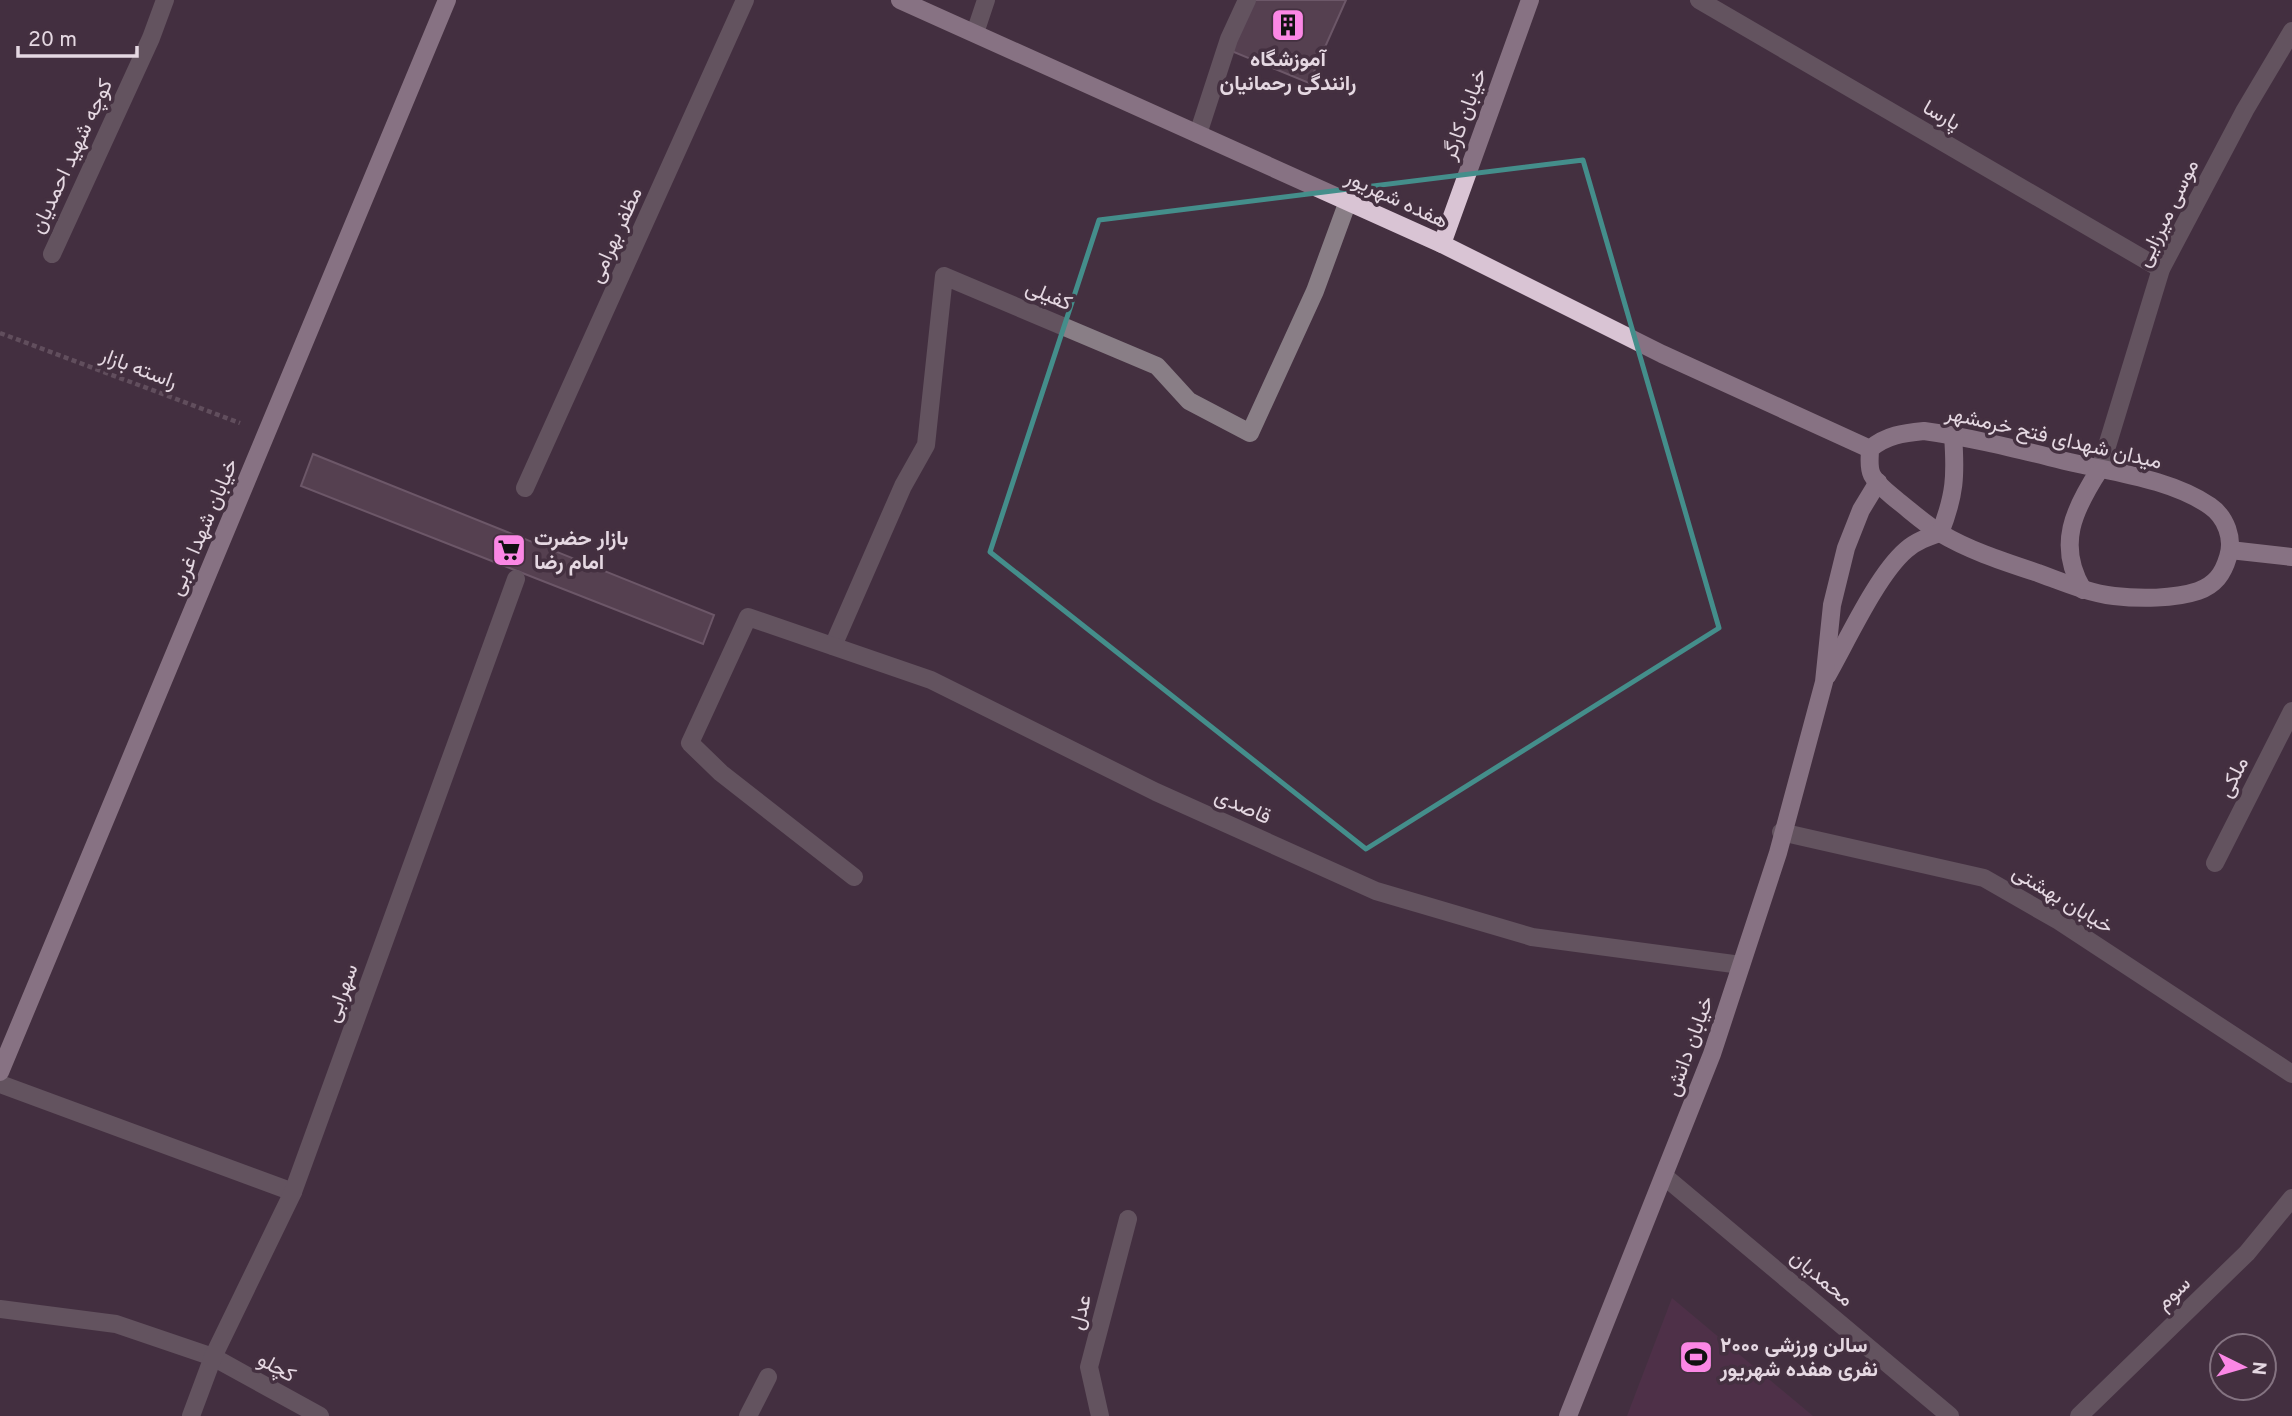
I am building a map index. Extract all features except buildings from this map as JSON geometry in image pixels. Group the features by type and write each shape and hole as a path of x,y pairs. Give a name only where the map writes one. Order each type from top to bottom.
{"main road":[{"name":"خیابان شهدا غربی","path":"0,1072 447,0"},
{"name":"هفده شهریور","path":"900,0 1442,244 1662,354 1870,449"},
{"name":"خیابان کارگر","path":"1442,244 1530,0"},
{"name":"میدان شهدای فتح خرمشهر","path":"1870,449 1881,440 1924,431 1953,435 2160,484 2212,507 2223,519 2230,534 2230,550"},
{"path":"1941,533 1951,507 1956,478 1953,435"},
{"path":"1870,449 1872,475 1887,492 1941,533 1996,559 2083,590 2114,596 2165,596 2197,592 2214,583 2224,570 2230,550 2292,557"},
{"path":"2083,590 2074,576 2069,560 2068,542 2083,495 2100,469"},
{"path":"1824,682 1832,605 1846,548 1861,510 1878,482"},
{"path":"1824,682 1881,580 1905,551 1922,539 1941,533"},
{"name":"خیابان دانش","path":"1568,1416 1712,1054 1777,853 1824,682"}],"street":[{"name":"کوچه شهید احمدیان","path":"51,254 151,38 165,0"},
{"name":"مظفر بهرامی","path":"525,488 746,0"},
{"path":"975,33 986,0"},
{"path":"1198,134 1229,39 1247,0"},
{"name":"پارسا","path":"1699,0 2161,269"},
{"name":"موسی میرزایی","path":"2100,469 2161,269 2245,110 2292,31"},
{"name":"کفیلی","path":"833,646 903,486 926,445 944,276 1157,366 1189,401 1250,433 1315,291 1348,201"},
{"name":"سهرابی","path":"191,1416 213,1357 293,1192 516,579"},
{"name":"قاصدی","path":"854,877 721,774 690,743 748,617 931,680 1156,792 1376,891 1532,937 1741,965"},
{"name":"ملکی","path":"2215,863 2292,711"},
{"name":"خیابان بهشتی","path":"1781,832 1984,878 2059,921 2292,1074"},
{"path":"0,1084 293,1192"},
{"name":"محمدیان","path":"1664,1175 1950,1416"},
{"name":"سوم","path":"2078,1416 2247,1253 2292,1198"},
{"name":"عدل","path":"1100,1416 1089,1367 1128,1219"},
{"name":"کچلو","path":"0,1309 116,1324 213,1357 320,1416"},
{"path":"748,1416 768,1377"}],"path":[{"name":"راسته بازار","path":"0,333 267,433"}],"highlighted area":[{"path":"1583,160 1719,628 1366,849 990,552 1099,220"}],"shaded area":[{"name":"سالن ورزشی ۲۰۰۰ نفری هفده شهریور","path":"1672,1298 1813,1416 1627,1416"}],"place":[{"name":"آموزشگاه رانندگی رحمانیان","path":"1288,25"},
{"name":"بازار حضرت امام رضا","path":"509,550"},
{"name":"سالن ورزشی ۲۰۰۰ نفری هفده شهریور","path":"1696,1357"}]}
